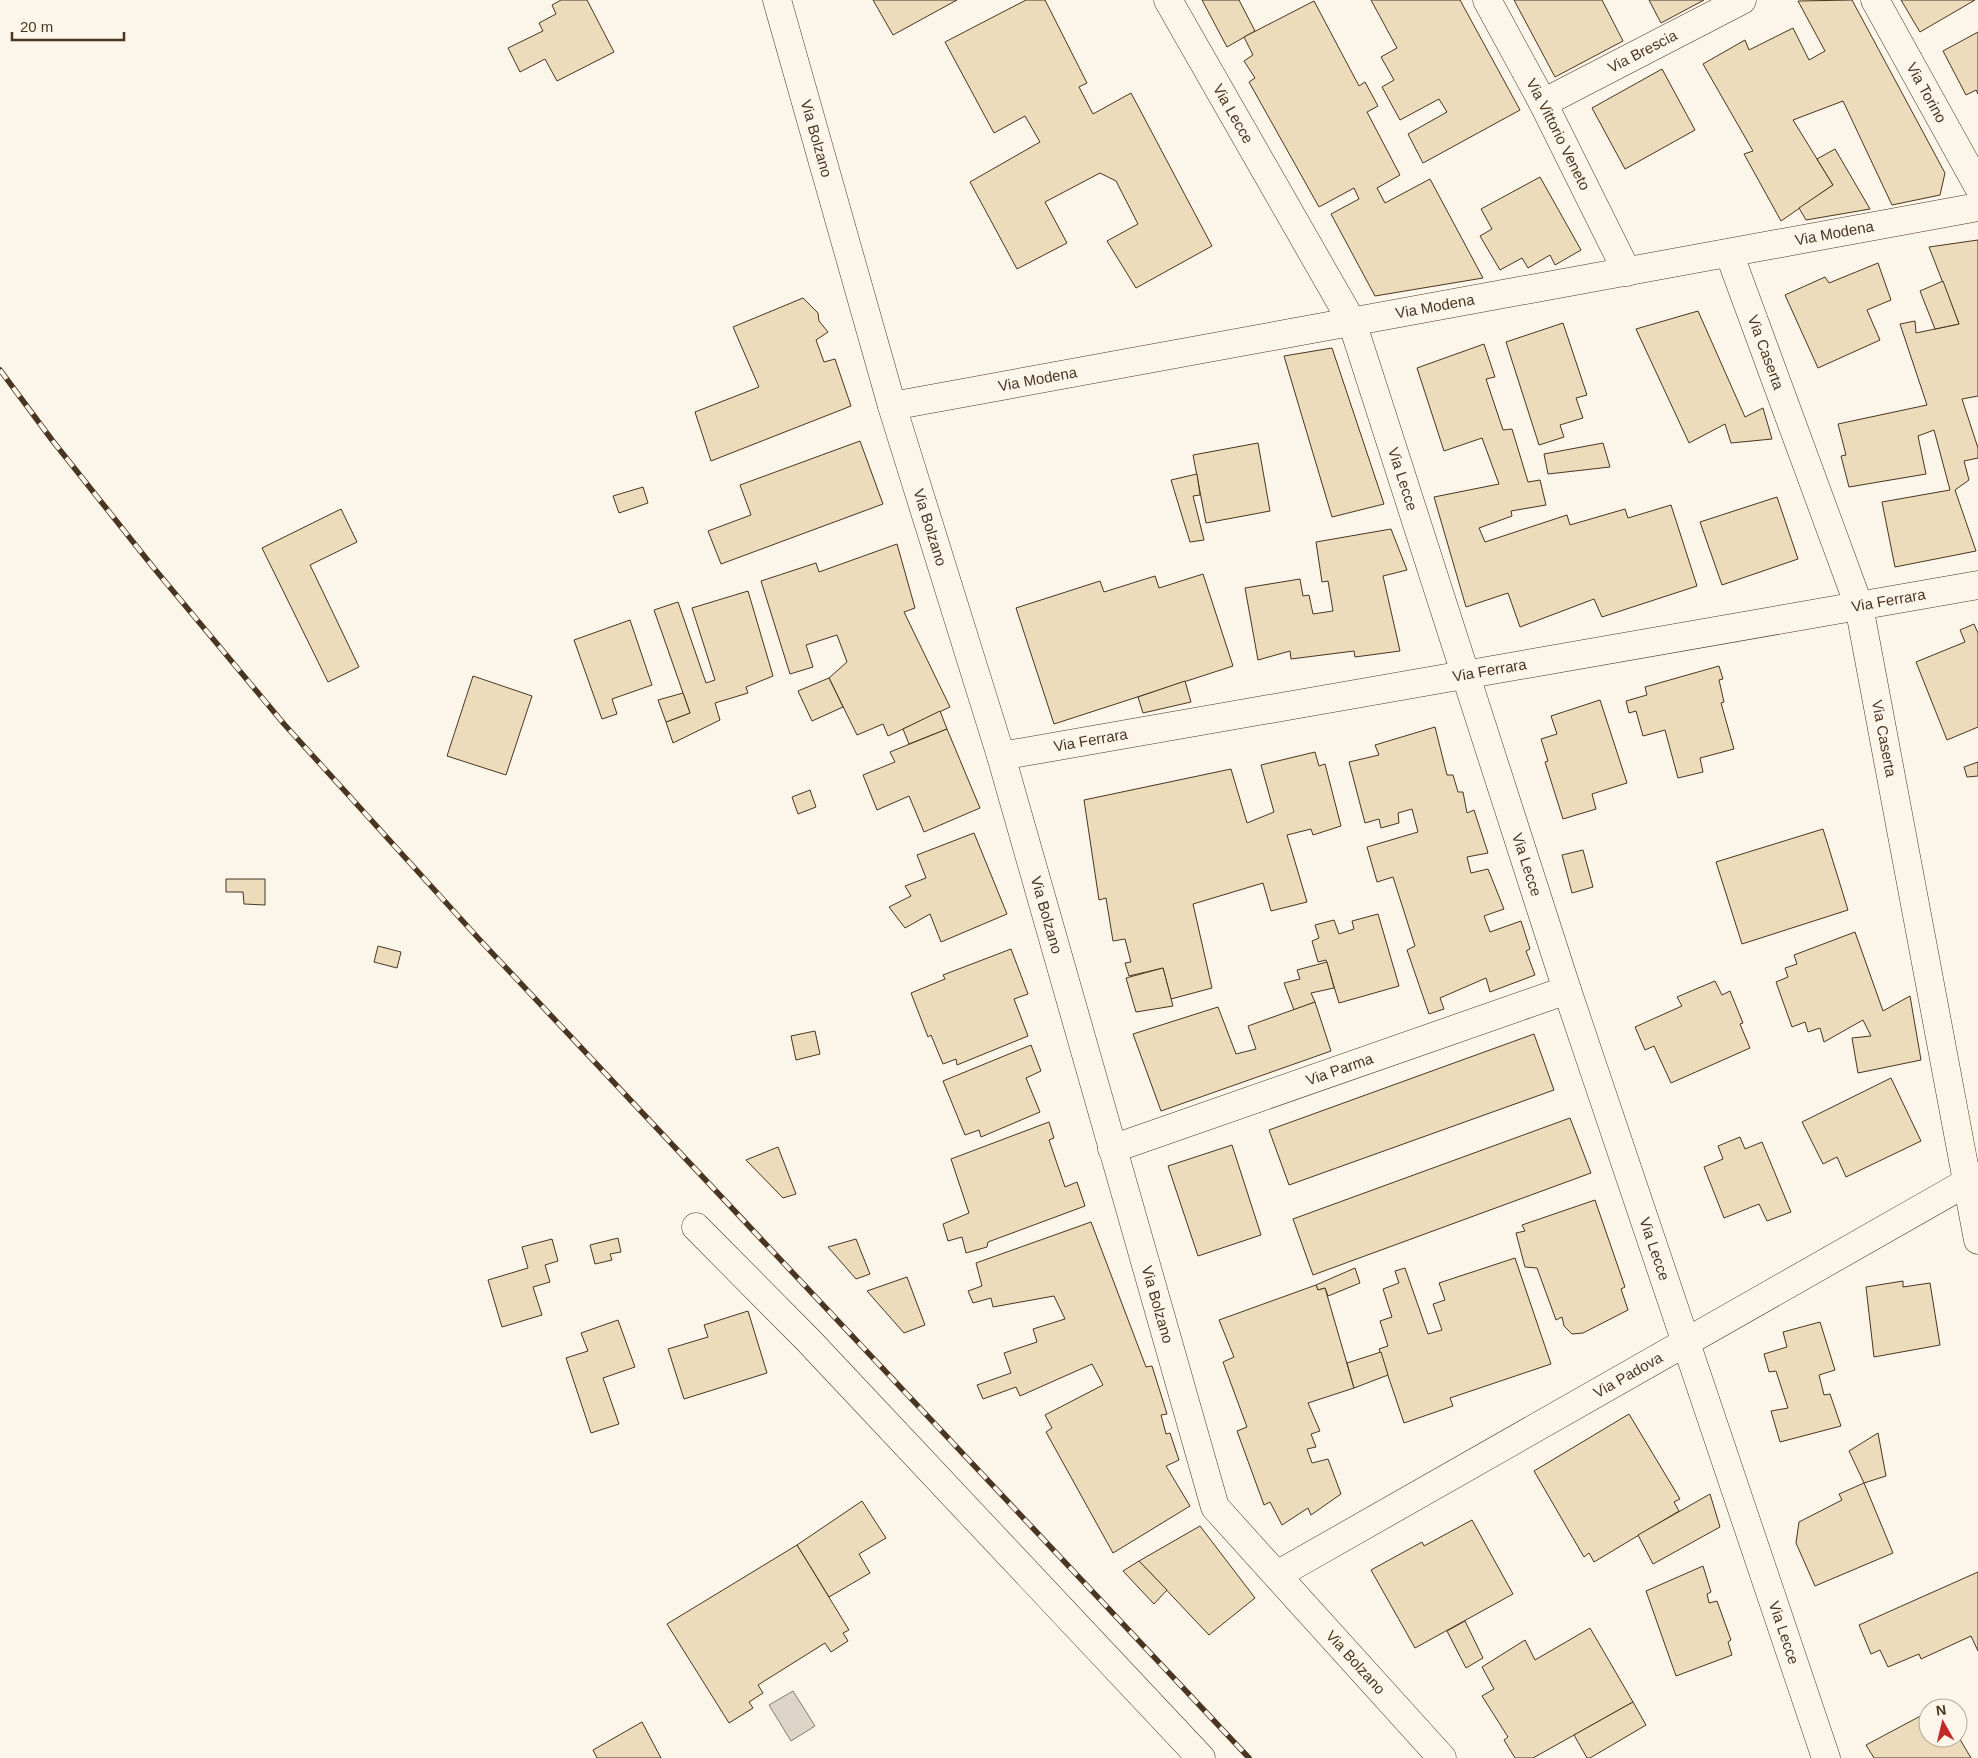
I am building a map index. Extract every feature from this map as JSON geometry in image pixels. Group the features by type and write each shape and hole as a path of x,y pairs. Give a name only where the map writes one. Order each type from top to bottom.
{"street":[{"name":"Via Bolzano","path":"777,0 892,406 1001,756 1215,1507 1442,1758"},
{"name":"Via Lecce","path":"1168,0 1352,322 1567,990 1826,1758"},
{"name":"Via Vittorio Veneto","path":"1487,0 1543,103 1627,272"},
{"name":"Via Brescia","path":"1543,103 1742,0"},
{"name":"Via Torino","path":"1875,0 1978,186"},
{"name":"Via Modena","path":"892,406 1978,208"},
{"name":"Via Caserta","path":"1729,253 1859,606 1972,1179 1978,1240"},
{"name":"Via Ferrara","path":"1001,756 1978,585"},
{"name":"Via Parma","path":"1112,1148 1567,990"},
{"name":"Via Padova","path":"1277,1575 1972,1179"},
{"path":"696,1227 810,1341 1201,1758"}],"shaded area":[{"path":"793,1691 815,1726 791,1741 769,1705"}],"building":[{"path":"561,0 587,0 614,52 557,81 545,59 520,72 508,48 543,31 539,23 556,14 552,5"},
{"path":"873,0 957,0 893,35"},
{"path":"1026,0 1045,0 1087,83 1079,87 1093,114 1131,93 1212,246 1136,288 1107,241 1138,224 1116,181 1100,173 1045,202 1067,243 1017,269 970,182 1040,142 1025,116 994,133 945,42"},
{"path":"1202,0 1239,0 1255,31 1227,47"},
{"path":"1371,0 1460,0 1520,110 1423,163 1408,134 1447,112 1439,99 1400,120 1382,87 1394,80 1381,57 1397,48"},
{"path":"1514,0 1602,0 1623,41 1555,77"},
{"path":"1649,0 1704,0 1661,23"},
{"path":"1852,0 1945,173 1940,195 1892,205 1843,101 1793,120 1833,185 1781,221 1744,154 1753,151 1703,64 1745,40 1749,50 1793,28 1809,60 1825,51 1798,1"},
{"path":"1901,0 1975,0 1920,32"},
{"path":"1314,1 1359,86 1365,82 1378,106 1367,112 1400,175 1377,188 1385,203 1430,179 1483,278 1375,296 1331,214 1359,199 1354,188 1319,207 1249,82 1255,78 1244,61 1253,55 1244,37"},
{"path":"1978,32 1978,94 1976,90 1966,95 1943,51"},
{"path":"1662,69 1695,130 1625,169 1592,108"},
{"path":"1835,149 1870,209 1806,220 1799,208 1833,185 1817,159"},
{"path":"1540,177 1581,250 1555,265 1550,255 1528,268 1522,258 1500,270 1480,236 1492,229 1481,209"},
{"path":"1978,240 1978,396 1962,399 1978,448 1978,458 1964,461 1969,480 1955,490 1976,551 1895,567 1882,502 1950,490 1934,430 1918,436 1926,474 1849,487 1841,456 1846,455 1838,424 1927,405 1900,324 1915,321 1916,333 1959,324 1929,247"},
{"path":"1878,263 1891,300 1867,310 1880,340 1818,368 1785,295 1825,277 1829,283"},
{"path":"1943,281 1959,324 1935,329 1920,291"},
{"path":"803,298 818,313 819,321 828,332 816,340 824,362 835,359 851,406 711,461 695,412 759,387 733,327"},
{"path":"1698,311 1745,417 1763,408 1772,439 1731,443 1725,424 1689,443 1636,329"},
{"path":"1563,323 1587,395 1576,398 1583,418 1560,425 1564,437 1539,445 1506,342"},
{"path":"1484,344 1495,377 1486,379 1503,430 1512,429 1528,482 1540,480 1546,505 1511,511 1512,516 1479,528 1485,542 1567,515 1570,525 1625,509 1628,518 1671,505 1697,586 1602,617 1594,599 1520,627 1508,593 1466,607 1434,497 1499,484 1482,438 1444,451 1417,368"},
{"path":"1332,348 1384,504 1332,517 1284,356"},
{"path":"860,441 883,504 721,564 708,531 751,515 740,485"},
{"path":"1258,443 1270,511 1206,523 1193,455"},
{"path":"1603,443 1610,467 1548,474 1544,454"},
{"path":"1197,474 1200,495 1193,496 1204,540 1190,542 1171,480"},
{"path":"643,487 648,503 619,513 613,496"},
{"path":"1777,497 1798,559 1722,585 1700,522"},
{"path":"341,509 357,542 310,565 359,667 328,682 262,548"},
{"path":"1391,529 1407,570 1383,576 1400,651 1355,657 1354,651 1291,659 1290,651 1258,660 1245,588 1300,579 1303,596 1309,595 1313,614 1333,611 1328,581 1322,582 1316,542"},
{"path":"897,544 915,608 904,612 950,707 888,736 883,724 857,735 829,678 847,662 837,635 806,645 813,667 790,674 761,581 816,563 819,572"},
{"path":"1203,574 1233,666 1054,724 1016,608 1100,581 1104,592 1155,576 1159,588"},
{"path":"748,591 773,676 746,687 748,693 715,703 720,720 673,743 666,722 690,713 654,610 678,602 706,683 715,680 692,608"},
{"path":"630,620 652,685 612,699 617,714 602,719 574,640"},
{"path":"1974,624 1978,633 1978,727 1947,740 1916,662 1965,642 1960,630"},
{"path":"1719,666 1723,679 1719,680 1724,702 1721,703 1734,749 1700,758 1703,772 1678,778 1665,730 1643,736 1636,711 1629,713 1626,701 1647,695 1645,687"},
{"path":"473,676 532,696 506,775 447,756"},
{"path":"829,678 843,707 812,721 798,691"},
{"path":"1185,681 1191,702 1143,713 1138,697"},
{"path":"683,693 690,713 666,722 658,700"},
{"path":"1600,700 1627,783 1592,794 1596,809 1563,819 1545,762 1548,761 1541,739 1557,734 1551,716"},
{"path":"940,711 947,729 909,744 903,729"},
{"path":"1435,727 1447,775 1453,775 1458,792 1463,792 1467,813 1474,810 1488,853 1467,857 1471,873 1488,869 1504,909 1484,916 1490,932 1521,921 1530,949 1526,951 1535,975 1490,992 1486,978 1440,998 1444,1009 1429,1014 1407,950 1415,946 1393,877 1377,882 1367,847 1418,832 1412,809 1398,813 1399,823 1381,828 1379,819 1365,823 1349,762 1379,755 1375,745"},
{"path":"947,729 980,808 924,832 909,796 877,810 863,775 895,762 890,752"},
{"path":"1315,752 1319,766 1325,764 1341,826 1313,835 1311,829 1287,835 1307,902 1271,911 1263,883 1193,904 1212,988 1171,999 1163,968 1129,976 1125,963 1131,962 1125,939 1113,941 1106,898 1099,900 1084,800 1231,769 1247,823 1274,812 1261,765"},
{"path":"1978,762 1978,776 1967,777 1964,767"},
{"path":"810,790 816,807 798,814 792,797"},
{"path":"1823,829 1848,910 1742,944 1716,862"},
{"path":"974,833 1007,914 941,942 930,914 905,928 889,907 911,896 905,886 926,878 917,855"},
{"path":"1583,850 1593,887 1572,893 1562,855"},
{"path":"226,879 265,879 265,905 244,904 243,892 226,892"},
{"path":"1378,914 1399,986 1339,1003 1326,960 1318,962 1312,941 1319,938 1315,925 1334,920 1339,934 1354,929 1352,921"},
{"path":"1855,932 1883,1011 1910,996 1921,1060 1858,1073 1852,1038 1871,1036 1863,1020 1824,1042 1820,1028 1808,1032 1805,1022 1792,1027 1776,982 1788,977 1785,968 1797,964 1794,955"},
{"path":"378,946 401,952 397,968 374,962"},
{"path":"1011,949 1028,994 1014,999 1028,1036 957,1065 956,1059 943,1064 931,1035 928,1037 911,993 945,979 943,975"},
{"path":"1327,962 1334,988 1311,993 1315,1002 1294,1010 1284,983 1300,979 1297,970"},
{"path":"1163,968 1173,1006 1136,1012 1126,978"},
{"path":"1715,981 1722,995 1730,991 1743,1023 1740,1024 1750,1048 1671,1083 1654,1046 1645,1050 1635,1027 1682,1006 1677,997"},
{"path":"1315,1002 1331,1051 1161,1111 1133,1034 1218,1007 1236,1054 1256,1049 1248,1026"},
{"path":"815,1031 820,1054 796,1060 791,1036"},
{"path":"1534,1034 1554,1090 1289,1185 1269,1130"},
{"path":"1031,1045 1041,1071 1026,1078 1040,1112 981,1137 979,1130 965,1135 943,1081"},
{"path":"1891,1078 1921,1141 1846,1177 1837,1157 1823,1164 1802,1122"},
{"path":"1570,1118 1591,1173 1313,1275 1293,1219"},
{"path":"1049,1122 1054,1138 1049,1140 1065,1187 1077,1182 1085,1206 988,1242 987,1247 966,1253 962,1237 948,1241 943,1224 969,1213 951,1159"},
{"path":"1740,1137 1745,1149 1762,1142 1791,1212 1767,1221 1759,1204 1724,1218 1704,1167 1723,1159 1718,1146"},
{"path":"1232,1145 1261,1235 1198,1256 1168,1166"},
{"path":"778,1147 796,1194 783,1198 746,1160"},
{"path":"1595,1200 1625,1287 1621,1289 1628,1310 1583,1333 1572,1334 1564,1326 1562,1317 1556,1320 1537,1268 1525,1267 1516,1233 1525,1231 1522,1225"},
{"path":"1091,1222 1146,1367 1152,1366 1167,1414 1161,1415 1166,1434 1170,1433 1179,1460 1166,1466 1190,1506 1113,1553 1046,1432 1052,1428 1045,1415 1103,1385 1092,1364 1020,1396 1016,1387 983,1399 977,1385 1011,1373 1004,1353 1037,1342 1033,1329 1065,1319 1054,1296 993,1307 991,1298 973,1303 968,1291 982,1286 976,1263"},
{"path":"618,1238 621,1252 610,1254 612,1260 595,1264 590,1245"},
{"path":"552,1239 558,1261 545,1265 550,1282 533,1287 542,1315 502,1327 488,1280 528,1268 522,1247"},
{"path":"856,1239 870,1274 856,1279 828,1247"},
{"path":"1515,1258 1551,1364 1450,1398 1453,1406 1404,1423 1379,1349 1388,1346 1380,1321 1392,1317 1383,1289 1399,1283 1395,1271 1405,1268 1428,1334 1442,1330 1433,1304 1445,1300 1439,1283"},
{"path":"1355,1268 1360,1283 1328,1296 1325,1288 1318,1290 1316,1285"},
{"path":"907,1277 925,1325 904,1333 867,1291"},
{"path":"1903,1281 1903,1287 1930,1283 1940,1345 1874,1357 1866,1287"},
{"path":"1316,1285 1318,1290 1325,1288 1354,1388 1308,1403 1320,1431 1311,1434 1316,1447 1307,1449 1312,1463 1328,1459 1341,1494 1311,1515 1308,1508 1282,1525 1270,1502 1264,1505 1237,1431 1247,1427 1223,1362 1234,1357 1219,1320"},
{"path":"748,1311 767,1373 684,1399 668,1349 708,1337 704,1325"},
{"path":"618,1320 635,1367 603,1378 619,1424 591,1433 566,1358 588,1351 581,1333"},
{"path":"1820,1322 1835,1370 1819,1375 1824,1395 1830,1394 1841,1426 1780,1442 1771,1411 1788,1408 1776,1371 1769,1372 1764,1354 1787,1347 1783,1332"},
{"path":"1381,1352 1388,1375 1354,1388 1347,1363"},
{"path":"1629,1414 1680,1499 1674,1502 1679,1511 1594,1562 1589,1553 1584,1557 1534,1471"},
{"path":"1878,1433 1886,1476 1864,1483 1849,1451"},
{"path":"1864,1483 1893,1553 1815,1586 1796,1543 1799,1522 1842,1500 1839,1494"},
{"path":"1710,1494 1720,1527 1653,1564 1638,1535"},
{"path":"862,1501 886,1538 859,1554 870,1573 829,1597 797,1545"},
{"path":"1472,1520 1513,1594 1415,1648 1371,1570 1422,1542 1424,1546"},
{"path":"1200,1526 1255,1598 1209,1635 1139,1561"},
{"path":"797,1545 849,1630 843,1633 848,1641 831,1652 825,1643 758,1685 763,1693 749,1702 753,1708 729,1723 667,1624"},
{"path":"1139,1561 1167,1590 1154,1604 1123,1571"},
{"path":"1703,1566 1711,1592 1707,1594 1709,1603 1717,1601 1731,1640 1728,1642 1732,1655 1676,1676 1646,1591"},
{"path":"1978,1572 1978,1651 1971,1636 1921,1659 1919,1654 1888,1667 1880,1650 1871,1654 1859,1625"},
{"path":"1465,1621 1483,1658 1466,1668 1447,1631"},
{"path":"1590,1628 1633,1702 1533,1758 1515,1758 1504,1740 1508,1737 1482,1696 1494,1689 1482,1667 1525,1640 1535,1660"},
{"path":"1633,1702 1646,1725 1587,1758 1574,1735"},
{"path":"1918,1717 1918,1748 1965,1748 1971,1758 1874,1758 1866,1745"},
{"path":"642,1722 661,1758 597,1758 593,1750"}],"railway":[{"path":"0,370 52,440 153,567 284,724 479,939 1249,1758"}]}
